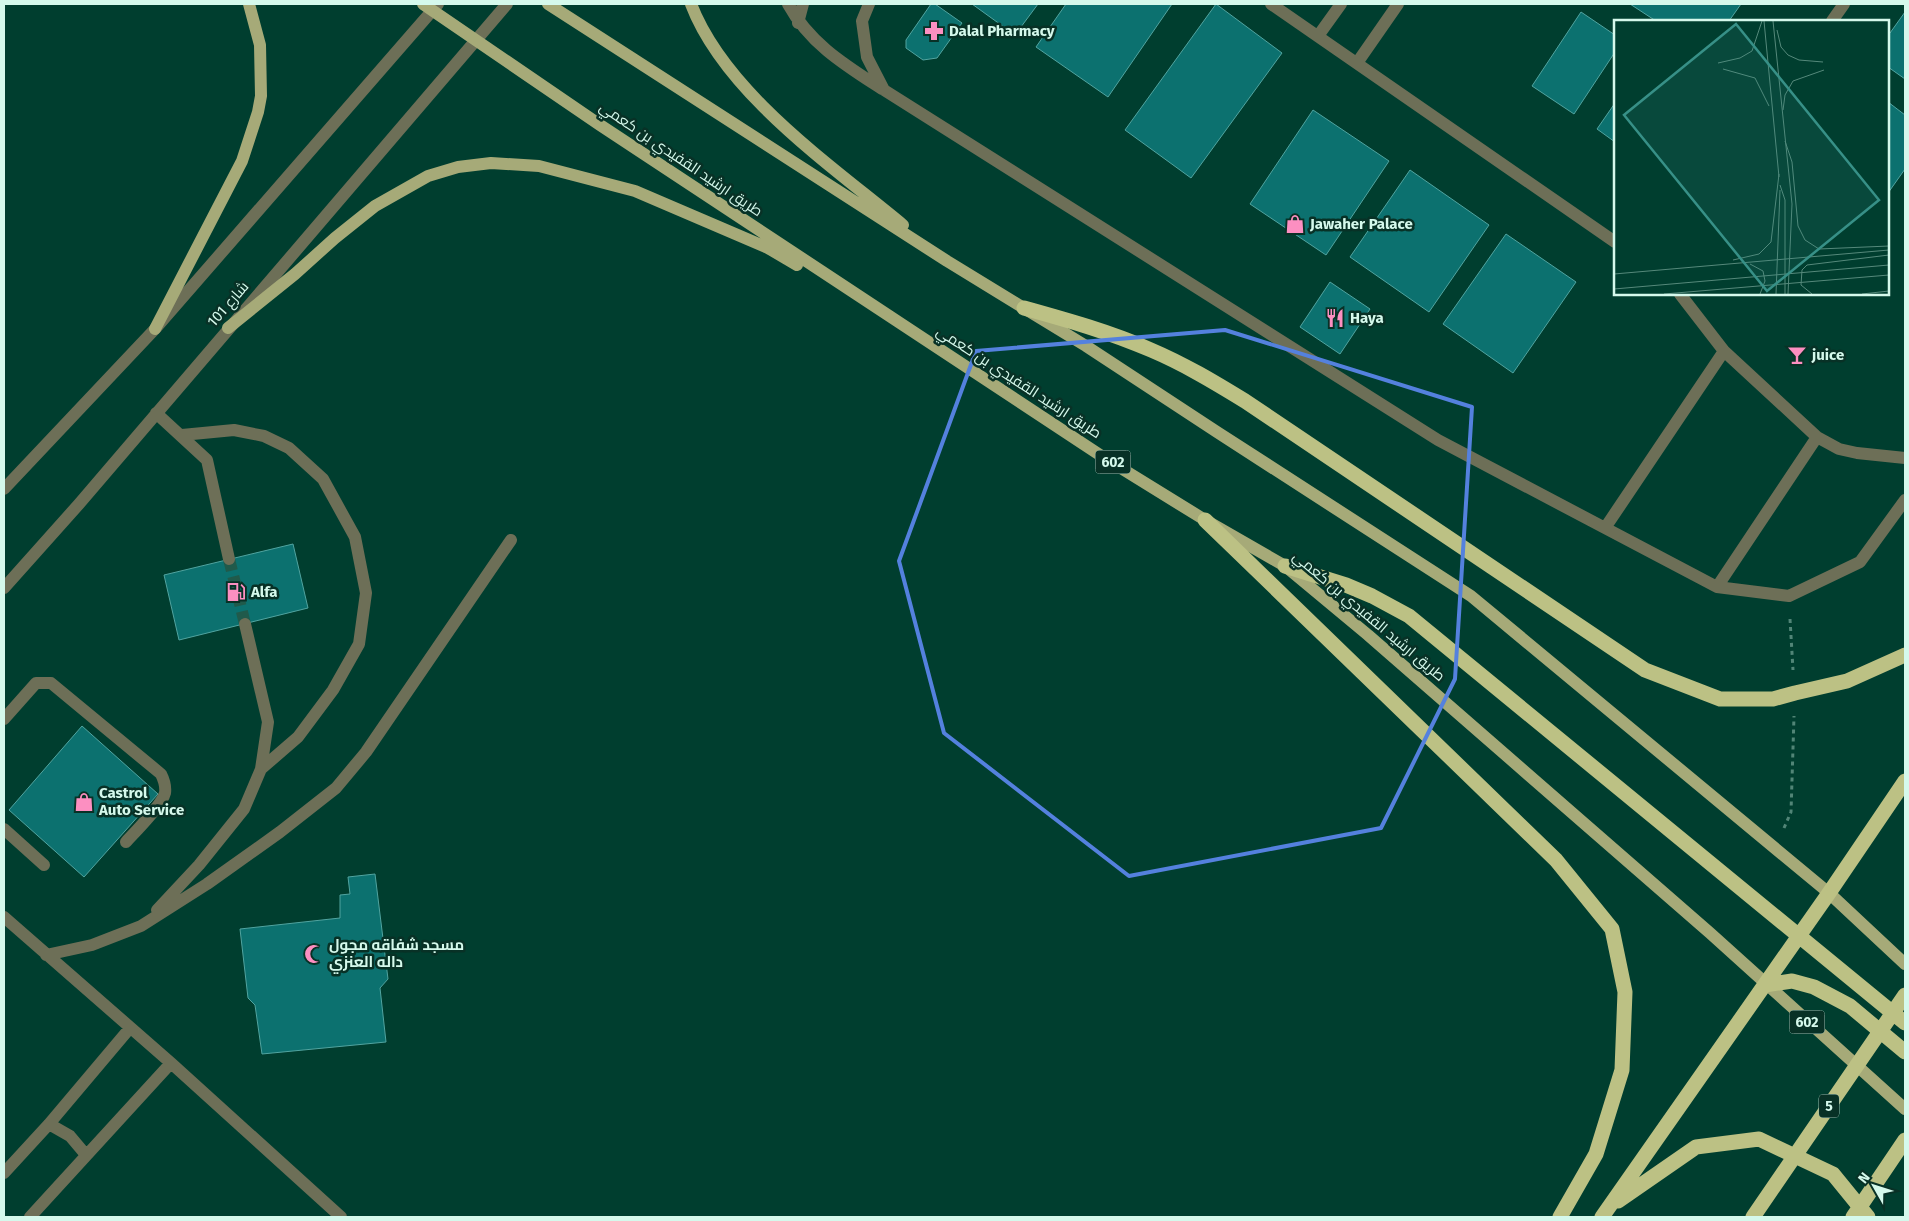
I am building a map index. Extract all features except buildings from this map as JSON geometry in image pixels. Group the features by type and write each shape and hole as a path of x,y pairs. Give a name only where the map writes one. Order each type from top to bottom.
{"highway":[{"path":"1024,308 1085,326 1150,350 1197,372 1253,406 1645,670 1720,699 1773,698 1847,681 1905,655"},
{"path":"1205,520 1556,860 1612,929 1625,992 1622,1070 1596,1154 1560,1217"},
{"path":"1285,566 1346,585 1372,596 1409,616 1737,883 1798,936 1905,1023"},
{"path":"1606,1212 1829,894 1905,781"},
{"path":"1766,984 1792,981 1814,987 1850,1006 1905,1052"},
{"name":"5","path":"1753,1217 1905,995"},
{"path":"1606,1212 1696,1147 1759,1139 1834,1174 1868,1217"},
{"path":"1853,1217 1905,1140"}],"main road":[{"path":"155,329 208,230 242,161 258,112 262,74 260,46 250,4"},
{"path":"548,4 947,261 1086,346 1471,596 1829,894 1905,964"},
{"path":"691,4 704,32 721,59 755,98 810,148 947,261"},
{"name":"طريق ارشيد القفيدي بن كعمي","path":"431,6 476,41 886,314 1205,520 1285,566 1368,634 1766,984"},
{"path":"228,328 296,274 335,238 375,206 428,176 458,167 491,163 539,166 635,191 768,248 886,314"},
{"name":"602","path":"1766,984 1905,1109"}],"street":[{"name":"شارع 101","path":"4,588 507,4"},
{"path":"788,4 798,23 837,60 1438,440 1717,587 1789,596 1860,562 1905,500"},
{"path":"798,23 803,4"},
{"path":"869,4 862,21 867,57 884,90"},
{"path":"1271,4 1614,241"},
{"path":"1318,36 1341,4"},
{"path":"1357,63 1398,4"},
{"path":"1833,20 1844,4"},
{"path":"4,489 155,329 431,6"},
{"path":"1681,295 1724,351 1817,438 1838,449 1856,454 1905,458"},
{"path":"1605,528 1724,351"},
{"path":"156,413 182,435 206,460 229,559"},
{"path":"182,435 234,430 264,436 289,448 323,479 355,537 366,593 359,644 333,690 298,738 261,769"},
{"path":"1717,587 1817,438"},
{"path":"46,955 92,945 145,923 207,884 280,832 336,788 366,752 511,540"},
{"path":"145,923 199,866 244,809 261,769 268,722 245,624"},
{"path":"4,720 36,684 51,682 161,774 165,783 165,793 160,802 126,842"},
{"path":"4,829 44,865"},
{"path":"4,917 171,1063 341,1217"},
{"path":"4,1173 49,1124 130,1028"},
{"path":"30,1217 171,1063"},
{"path":"49,1124 70,1136 86,1155"}],"path":[{"path":"1774,849 1791,812 1795,693 1789,596"}],"highlighted area":[{"path":"1225,330 1472,407 1455,679 1381,828 1129,876 944,733 899,561 976,351"}],"tunnel":[{"path":"229,559 245,624"}],"place":[{"name":"Dalal Pharmacy","path":"934,31"},
{"name":"Jawaher Palace","path":"1295,224"},
{"name":"Haya","path":"1335,318"},
{"name":"juice","path":"1797,355"},
{"name":"Alfa","path":"236,592"},
{"name":"Castrol Auto Service","path":"84,802"},
{"name":"مسجد شفاقه مجول داله العنزي","path":"314,954"}]}
